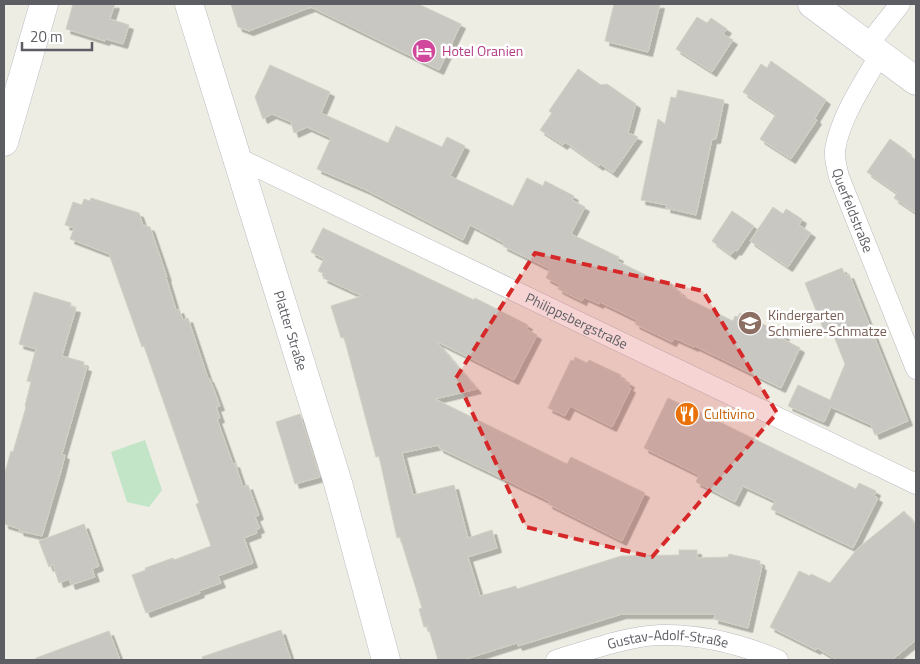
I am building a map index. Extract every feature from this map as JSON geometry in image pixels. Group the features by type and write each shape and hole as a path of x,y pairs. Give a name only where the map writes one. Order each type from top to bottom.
{"main road":[{"path":"4,142 44,4"},
{"name":"Platter Straße","path":"189,4 338,483 386,660"},
{"path":"812,4 916,81"}],"street":[{"name":"Querfeldstraße","path":"900,4 874,50 845,119 835,152 839,177 916,369"},
{"name":"Philippsbergstraße","path":"236,156 916,484"},
{"name":"Gustav-Adolf-Straße","path":"556,660 611,644 658,635 690,636 717,640 756,651 778,660"}],"highlighted area":[{"path":"535,253 703,291 777,413 652,557 526,527 456,378"}],"green space":[{"path":"145,440 162,490 149,507 127,502 111,452"}],"building":[{"path":"73,4 115,4 110,19 129,25 123,44 106,39 105,41 66,29"},
{"name":"Hotel Oranien","path":"231,4 418,4 461,24 439,70 311,7 249,31 238,27"},
{"path":"614,4 660,4 648,52 605,41"},
{"path":"697,17 707,23 711,18 727,29 723,34 733,40 712,72 676,49"},
{"path":"771,61 826,100 815,118 817,120 791,159 760,139 776,114 743,92 761,64 767,68"},
{"path":"270,65 330,92 321,113 388,143 396,126 442,147 447,137 465,146 450,176 513,206 527,178 543,186 545,181 574,196 572,200 585,207 571,234 619,257 617,261 658,281 663,280 672,284 673,288 681,292 680,295 733,321 735,316 738,317 740,313 785,335 783,339 800,348 781,388 695,346 674,338 672,342 635,324 637,320 600,302 599,304 584,297 582,301 558,289 560,285 546,278 550,269 503,246 504,243 470,225 463,240 366,190 317,169 331,138 307,127 294,133 291,122 272,114 263,119 255,97"},
{"path":"578,69 601,85 607,84 636,104 628,133 638,137 613,173 600,164 599,166 565,142 563,145 540,130 552,113 549,111"},
{"path":"678,90 724,100 716,139 712,139 696,215 666,208 667,205 641,200 658,119 665,124 671,97 676,98"},
{"path":"890,139 916,160 916,213 894,198 897,193 867,172"},
{"path":"91,198 139,213 143,225 150,227 176,310 179,309 183,320 188,318 208,378 220,406 216,407 220,418 217,419 233,464 235,463 243,487 248,485 259,515 255,517 260,528 256,530 257,533 244,538 253,563 218,576 221,583 199,591 200,593 146,613 132,575 146,570 145,568 173,558 174,560 211,546 196,504 199,503 144,346 142,347 109,254 70,239 74,228 65,225 73,202 82,205 84,199 90,201"},
{"path":"773,207 783,214 786,209 802,219 799,225 811,233 788,267 750,241"},
{"path":"732,211 754,226 737,251 735,250 731,255 712,241"},
{"path":"323,228 474,300 475,298 528,325 526,329 537,335 514,380 436,341 477,389 435,399 567,464 571,457 645,493 622,541 548,504 549,501 439,448 439,445 402,453 413,495 454,485 468,538 492,530 497,548 468,557 480,596 516,586 517,589 621,556 679,555 679,550 697,550 697,558 728,557 729,554 760,561 762,566 748,628 714,619 715,614 622,614 518,646 517,643 463,660 438,660 428,626 424,627 419,609 422,608 400,537 397,538 379,456 376,457 344,337 341,338 331,306 362,296 323,278 325,274 318,271 324,259 311,252"},
{"path":"842,268 845,275 849,274 908,421 875,435 871,425 831,407 824,422 788,406 798,385 830,400 845,364 832,331 825,333 805,283"},
{"path":"34,292 71,303 70,307 76,308 62,356 84,362 83,366 87,367 62,454 65,455 42,536 19,531 20,529 4,524 4,476 26,407 31,382 27,381 36,349 19,344"},
{"path":"575,357 587,363 589,360 621,375 620,378 630,383 628,387 631,388 612,427 570,406 565,416 548,408 571,360 574,361"},
{"path":"668,398 856,489 859,483 876,491 874,496 878,498 853,548 771,509 775,501 743,486 735,502 696,482 699,475 644,448"},
{"path":"300,414 320,477 295,484 276,422"},
{"path":"904,511 916,525 916,640 892,660 837,660 817,648 816,650 770,627 799,571 810,576 811,574 830,583 857,549"},
{"path":"84,524 99,566 92,569 95,577 71,585 69,579 59,583 53,565 49,567 39,541"},
{"path":"281,630 291,660 203,660 202,657"},
{"path":"109,631 120,660 36,660 36,658"}],"place":[{"name":"Hotel Oranien","path":"424,51"},
{"name":"Kindergarten Schmiere-Schmatze","path":"750,323"},
{"name":"Cultivino","path":"687,414"}]}
